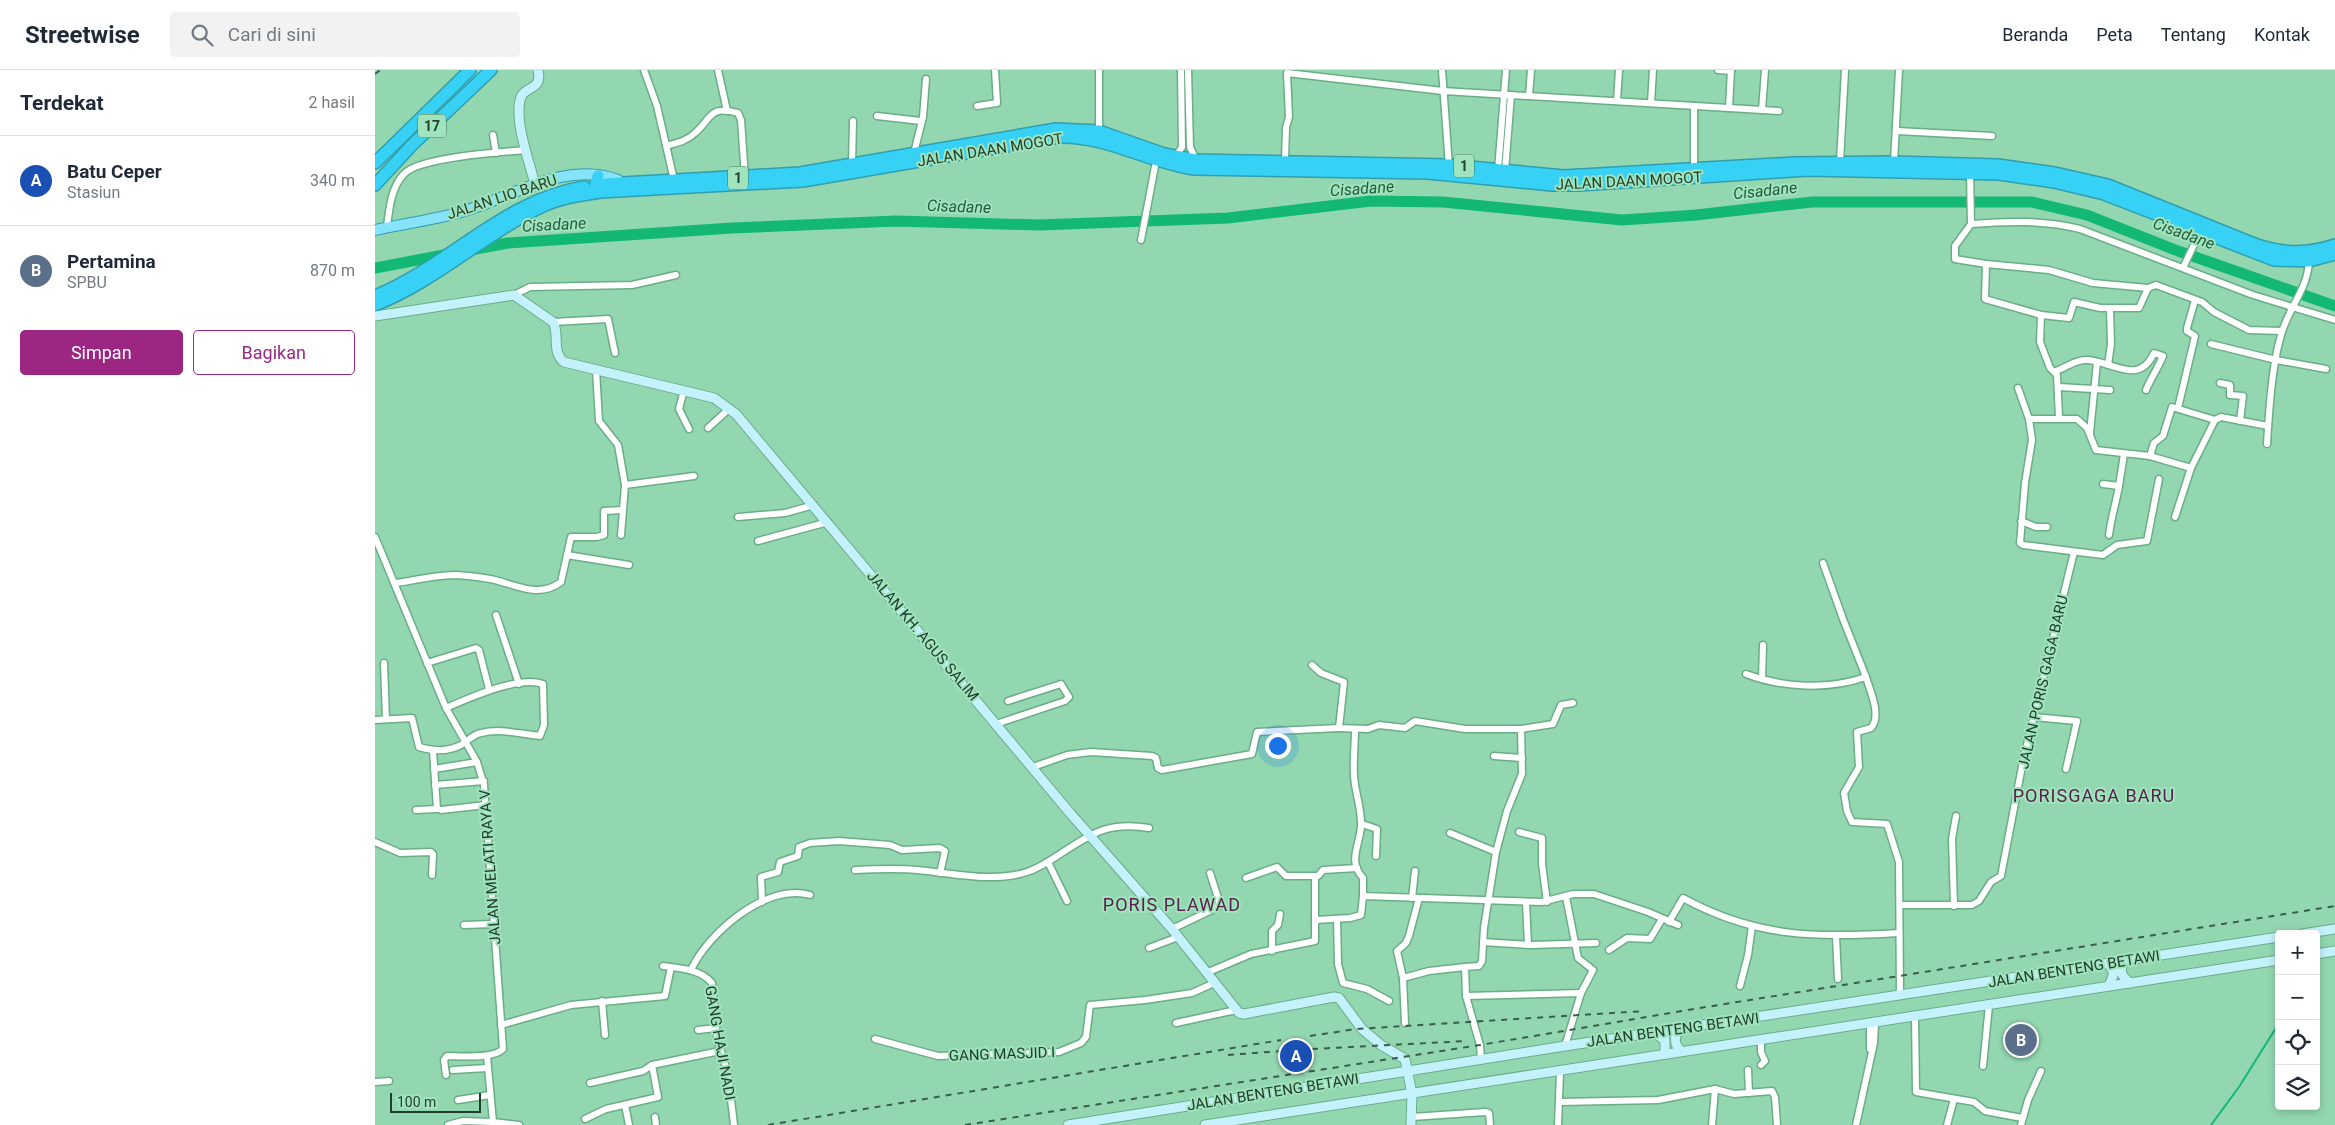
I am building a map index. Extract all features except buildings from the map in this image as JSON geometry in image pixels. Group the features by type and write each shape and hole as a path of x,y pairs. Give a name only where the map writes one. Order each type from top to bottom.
{"highway":[{"name":"17","path":"375,163 470,70"},
{"name":"17","path":"375,185 411,146 491,70"},
{"name":"JALAN DAAN MOGOT","path":"375,305 501,225 596,184 621,186 803,181 1051,130 1099,131 1175,157 1196,160 1285,161 1449,169 1552,185 1579,185 1808,170 2031,178 2106,190 2198,236 2261,256 2287,261 2309,261 2335,254"},
{"name":"JALAN DAAN MOGOT","path":"621,186 673,180 745,178 852,165 914,154 1071,137 1101,141 1156,161 1193,169 1449,169 1502,170 1582,176 1840,162 1998,165 2055,173 2269,249 2301,253 2335,245"},
{"name":"JALAN DAAN MOGOT","path":"375,296 417,280"}],"main road":[{"path":"535,184 526,150 519,102 523,93 535,87 538,82 538,70"},
{"name":"JALAN LIO BARU","path":"375,230 463,212 535,184 558,178 596,184 615,178 621,186"},
{"path":"375,316 514,295 553,322"},
{"name":"JALAN KH. AGUS SALIM","path":"553,322 556,328 557,349 560,359 571,364 714,398 730,408 814,505 1090,836 1172,929 1235,1010"},
{"path":"2320,931 2335,929"},
{"name":"JALAN BENTENG BETAWI","path":"1068,1125 1410,1074 1565,1046 1660,1036 1899,996 2116,964 2275,938"},
{"path":"2320,953 2335,951"},
{"name":"JALAN BENTENG BETAWI","path":"1205,1125 1412,1090 1561,1072 1666,1051 1873,1024 2111,984 2275,961"},
{"path":"2116,964 2127,982"},
{"path":"2111,984 2116,964"},
{"path":"1235,1010 1244,1014 1338,998 1363,1029 1381,1045 1405,1059 1410,1074 1412,1090 1411,1121"},
{"path":"1677,1033 1679,1049"},
{"path":"1660,1036 1666,1051"}],"street":[{"path":"644,70 657,106 673,180"},
{"path":"718,70 727,111"},
{"path":"977,106 992,105 997,102 995,70"},
{"path":"1099,70 1099,131"},
{"path":"1175,157 1182,147 1181,70"},
{"path":"1188,70 1190,147 1196,160"},
{"path":"1442,70 1449,169"},
{"path":"1502,170 1506,70"},
{"path":"1529,96 1531,70"},
{"path":"1617,101 1619,70"},
{"path":"1651,103 1653,70"},
{"path":"1718,70 1731,70 1729,108"},
{"path":"1762,110 1765,70"},
{"path":"1840,162 1845,70"},
{"path":"1894,162 1899,70"},
{"path":"1285,161 1286,127 1289,117 1287,73 1443,91 1779,111"},
{"path":"914,154 921,121 926,79"},
{"path":"1505,124 1511,95"},
{"path":"1694,106 1694,169"},
{"path":"666,146 684,141 696,133 709,114 715,111 738,113 741,120 745,178"},
{"path":"877,116 921,121"},
{"path":"852,165 853,121"},
{"path":"1897,131 1992,136"},
{"path":"493,135 496,152"},
{"path":"387,228 391,200 399,180 406,172 420,165 496,152 526,150"},
{"path":"1141,240 1156,161"},
{"path":"1970,175 1971,221 1955,246 1955,259 1958,262 2049,270 2093,282 2149,288 2156,285 2169,288 2195,300 2249,330 2282,331"},
{"path":"1971,221 2058,224 2099,236 2335,320"},
{"path":"2184,266 2198,236"},
{"path":"2267,444 2276,360 2282,331 2307,281 2309,261"},
{"path":"1985,264 1985,299 2041,315 2069,318 2074,302 2110,309 2139,308 2149,288"},
{"path":"514,295 530,287 632,285 677,275"},
{"path":"2178,408 2195,336 2187,331 2187,328 2195,300"},
{"path":"2108,365 2111,344 2110,309"},
{"path":"2041,315 2040,342 2050,368 2056,372 2059,387 2059,417"},
{"path":"553,322 608,319 615,353"},
{"path":"2211,344 2276,360 2326,369"},
{"path":"2056,372 2078,360 2086,359 2122,370 2142,368 2147,365 2154,353 2162,356 2158,370 2151,377 2147,390"},
{"path":"2090,434 2097,362"},
{"path":"596,370 599,421 618,445 625,485 621,535"},
{"path":"2219,384 2230,385 2230,395 2243,396 2240,420"},
{"path":"2059,387 2110,390"},
{"path":"2019,388 2029,419 2032,440 2021,521 2020,543 2023,545 2103,555 2117,545 2143,543 2147,541 2159,479"},
{"path":"684,390 679,409 689,430"},
{"path":"2150,456 2154,443 2163,436 2172,407 2215,420"},
{"path":"708,428 730,408"},
{"path":"2029,419 2059,417 2082,422 2090,434 2096,450 2150,456 2191,468"},
{"path":"2175,517 2191,468 2215,420 2219,417 2268,426"},
{"path":"2109,535 2111,513 2117,501 2124,454"},
{"path":"625,485 694,476"},
{"path":"2103,484 2119,486"},
{"path":"738,516 785,513 814,505"},
{"path":"396,583 436,576 457,575 494,580 521,588 542,590 554,587 561,582 571,537 597,537 604,535 604,511 622,510"},
{"path":"2021,521 2037,527 2047,527"},
{"path":"758,541 828,522"},
{"name":"JALAN MELATI RAYA V","path":"375,538 396,583 446,708 477,762 484,781 503,1049 501,1052 487,1056"},
{"name":"JALAN PORIS GAGA BARU","path":"1900,905 1972,905 1979,901 1988,885 2001,876 2033,717 2074,552"},
{"path":"567,555 629,565"},
{"path":"1823,563 1866,677 1874,706 1874,724 1871,728 1857,732 1859,767 1844,790 1844,800 1852,822 1887,824 1890,840 1897,855 1900,905 1899,996"},
{"path":"496,615 519,684"},
{"path":"1762,679 1763,645"},
{"path":"427,663 476,648 479,650 489,690"},
{"path":"383,663 386,719"},
{"path":"1312,665 1321,673 1344,682 1339,728"},
{"path":"1746,674 1762,679 1816,686 1839,684 1866,677"},
{"path":"375,720 412,718 419,747 433,751 454,748 481,733 497,730 540,736 544,725 543,684 519,684 489,690 446,708"},
{"path":"996,724 1065,701 1069,697 1061,684 1008,701"},
{"path":"1033,767 1067,756 1091,752 1152,756 1155,758 1158,768 1162,770 1252,754 1257,732 1339,728 1368,729 1379,725 1405,728 1414,722 1465,729 1521,729 1553,724 1561,705 1573,703"},
{"path":"2033,717 2077,721 2066,769"},
{"path":"1315,920 1350,918 1361,915 1363,878 1357,868 1355,848 1361,835 1361,824 1354,777 1355,729"},
{"path":"1403,978 1429,971 1481,965 1496,852 1507,811 1520,780 1522,758 1521,729"},
{"path":"415,810 437,810 433,751"},
{"path":"1494,756 1522,758"},
{"path":"434,769 477,762"},
{"path":"435,785 484,781"},
{"path":"441,810 486,805"},
{"path":"1953,906 1952,839 1956,816"},
{"path":"1361,824 1377,829 1376,856"},
{"path":"855,870 895,869 1005,876 1027,872 1048,862 1090,836 1121,825 1149,828"},
{"path":"1519,832 1542,838 1542,864 1547,902"},
{"path":"1450,834 1496,852"},
{"path":"762,902 760,878 778,872 780,862 799,856 799,847 806,844 839,841 890,845 908,850 940,848 945,851 940,873"},
{"path":"375,842 400,853 431,852 433,854 432,875"},
{"path":"1048,862 1067,901"},
{"path":"1246,878 1277,867 1286,876 1315,876 1323,870 1357,868"},
{"path":"1405,1023 1403,978 1397,952 1406,943 1409,936 1416,898 1415,871"},
{"path":"1172,929 1218,907 1219,901 1210,873"},
{"path":"1206,973 1251,954 1315,942 1315,876"},
{"path":"691,970 696,959 706,947 745,910 791,892 810,895"},
{"path":"1363,896 1547,902 1579,893 1594,894 1678,925"},
{"path":"1565,897 1578,958 1593,970 1581,993 1565,1046"},
{"path":"1609,950 1621,944 1627,938 1650,939 1683,898 1704,910 1752,926 1793,935 1836,936 1899,933"},
{"path":"1526,902 1528,945"},
{"path":"1272,951 1272,931 1278,925 1280,914"},
{"path":"1337,919 1339,964 1343,983 1367,989 1389,1001"},
{"path":"464,925 493,924"},
{"path":"1740,986 1748,954 1752,926"},
{"path":"1836,936 1838,979"},
{"path":"1149,948 1178,937"},
{"path":"1483,942 1528,945 1596,943"},
{"name":"GANG HAJI NADI","path":"663,966 691,970 707,978 712,983 716,1028 720,1051 728,1074 733,1125"},
{"path":"501,1025 571,1005 665,996 671,967"},
{"path":"1465,967 1466,996 1481,1045 1481,1060"},
{"name":"GANG MASJID I","path":"875,1039 938,1056 1059,1052 1081,1043 1086,1037 1090,1005 1192,993 1214,983"},
{"path":"1466,996 1581,993"},
{"path":"602,1001 605,1035"},
{"path":"1983,1066 1989,1005"},
{"path":"1176,1023 1235,1010"},
{"path":"1915,1017 1916,1092 1976,1103 1987,1112 2022,1122 2041,1071"},
{"path":"1855,1125 1873,1043 1873,1024"},
{"path":"698,1030 716,1028"},
{"path":"1761,1040 1761,1052 1765,1061 1761,1065"},
{"path":"591,1083 643,1071 653,1064 720,1051"},
{"path":"446,1076 444,1060 447,1056 487,1056 493,1122"},
{"path":"585,1119 601,1111 658,1097 653,1064"},
{"path":"453,1070 487,1068"},
{"path":"1748,1070 1749,1092"},
{"path":"1558,1125 1561,1072"},
{"path":"375,1082 389,1081"},
{"path":"1559,1102 1658,1100 1715,1089 1730,1094 1773,1092 1777,1125"},
{"path":"1712,1125 1715,1089"},
{"path":"458,1100 490,1095"},
{"path":"1947,1125 1954,1099"},
{"path":"625,1105 629,1125"},
{"path":"1411,1121 1485,1112 1489,1113 1490,1125"},
{"path":"655,1117 656,1125"},
{"path":"448,1125 463,1121 519,1125"}],"waterway":[{"name":"Cisadane","path":"470,250 508,243 732,228 896,221 1039,225 1228,218 1371,201 1443,202 1622,220 1696,215 1812,202 2032,202 2087,215 2178,251 2335,306"},
{"name":"Cisadane","path":"375,268 449,254"},
{"path":"2211,1125 2239,1087 2275,1029"}],"railway":[{"path":"375,74 380,70"},
{"path":"965,1125 1480,1045 2335,906"},
{"path":"1310,1036 1356,1029 1645,1011"},
{"path":"768,1125 1281,1040"},
{"path":"1312,1049 1467,1041"},
{"path":"1228,1055 1282,1051"}],"place":[{"name":"Pertamina","path":"2021,1040"},
{"name":"Batu Ceper","path":"1296,1056"}],"district":[{"name":"PORISGAGA BARU","path":"2094,796"},
{"name":"PORIS PLAWAD","path":"1172,905"}]}
